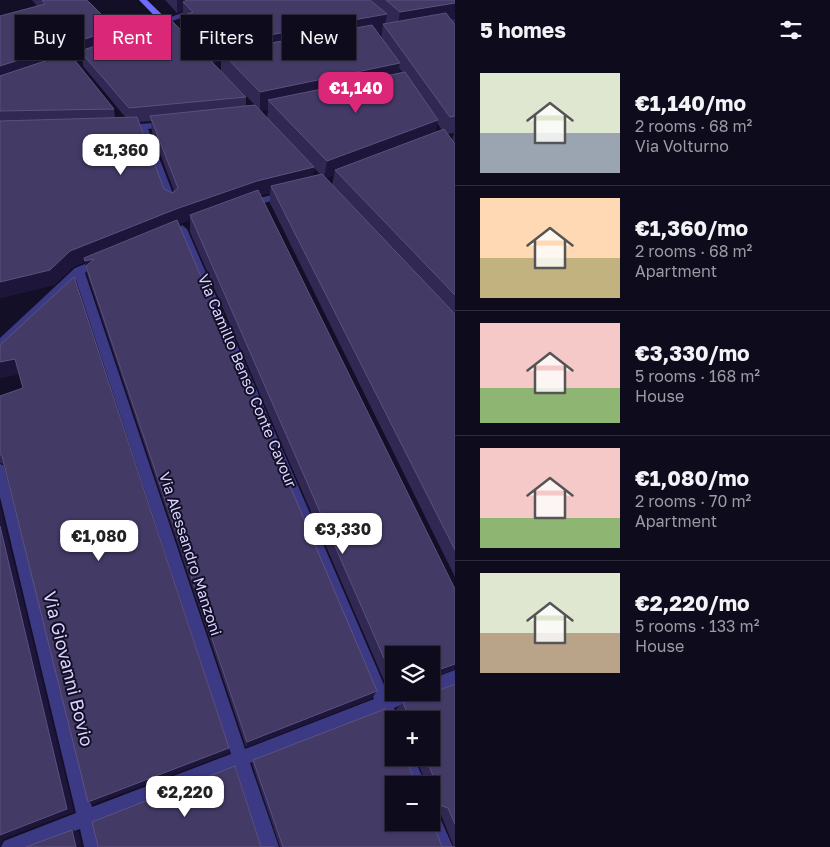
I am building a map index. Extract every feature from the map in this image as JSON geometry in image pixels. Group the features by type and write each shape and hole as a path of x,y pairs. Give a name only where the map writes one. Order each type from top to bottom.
{"main road":[{"path":"143,0 158,15"},
{"path":"171,28 181,38"}],"street":[{"path":"171,19 225,0"},
{"path":"121,126 143,128 181,124"},
{"path":"143,128 172,204"},
{"path":"235,209 263,204 296,192"},
{"name":"Via Camillo Benso Conte Cavour","path":"182,229 387,711"},
{"path":"0,345 79,271 96,264"},
{"name":"Via Alessandro Manzoni","path":"79,271 270,847"},
{"name":"Via Giovanni Bovio","path":"0,470 93,847"},
{"path":"440,683 455,678"},
{"path":"10,847 241,760 389,701"},
{"path":"437,831 444,847"}],"building":[{"path":"42,0 87,0 102,15 94,15 94,36 84,39 84,15 15,15 15,60 19,60 0,66 0,16 45,4"},
{"path":"187,0 370,0 387,14 356,20 356,15 282,15 282,33 272,34 272,15 185,15 193,12 183,2"},
{"path":"386,0 455,0 455,3 400,12"},
{"path":"446,13 455,25 455,116 450,117 383,24"},
{"path":"171,21 181,30 181,60 210,60 246,97 129,108 84,56 84,50 94,46 94,60 171,60"},
{"path":"372,25 400,63 260,92 229,60 272,60 272,43 282,41 282,60 356,60 356,28"},
{"path":"48,60 75,60 114,109 0,111 0,76"},
{"path":"405,72 438,120 327,161 268,100"},
{"path":"255,105 314,167 257,181 176,209 70,251 50,270 0,282 0,121 137,117 164,189 172,193 178,188 150,116"},
{"path":"444,129 455,144 455,295 335,170"},
{"path":"322,174 455,314 455,550 271,186"},
{"path":"258,190 455,589 455,664 440,669 440,646 385,646 385,660 190,215"},
{"path":"177,220 377,691 247,742 86,266 94,259 85,261 84,258"},
{"path":"74,277 229,748 88,802 0,454 0,396 23,388 15,359 0,362 0,345"},
{"path":"0,526 67,809 0,835"},
{"path":"455,684 455,824 448,808 440,805 440,776 433,776 429,766 440,766 440,711 407,711 403,703 407,701 440,701 440,690"},
{"path":"385,709 385,766 409,766 413,776 385,776 385,831 436,831 442,847 283,847 253,760"},
{"path":"235,766 261,847 97,847 92,822"},
{"path":"72,830 76,847 26,847"}]}
